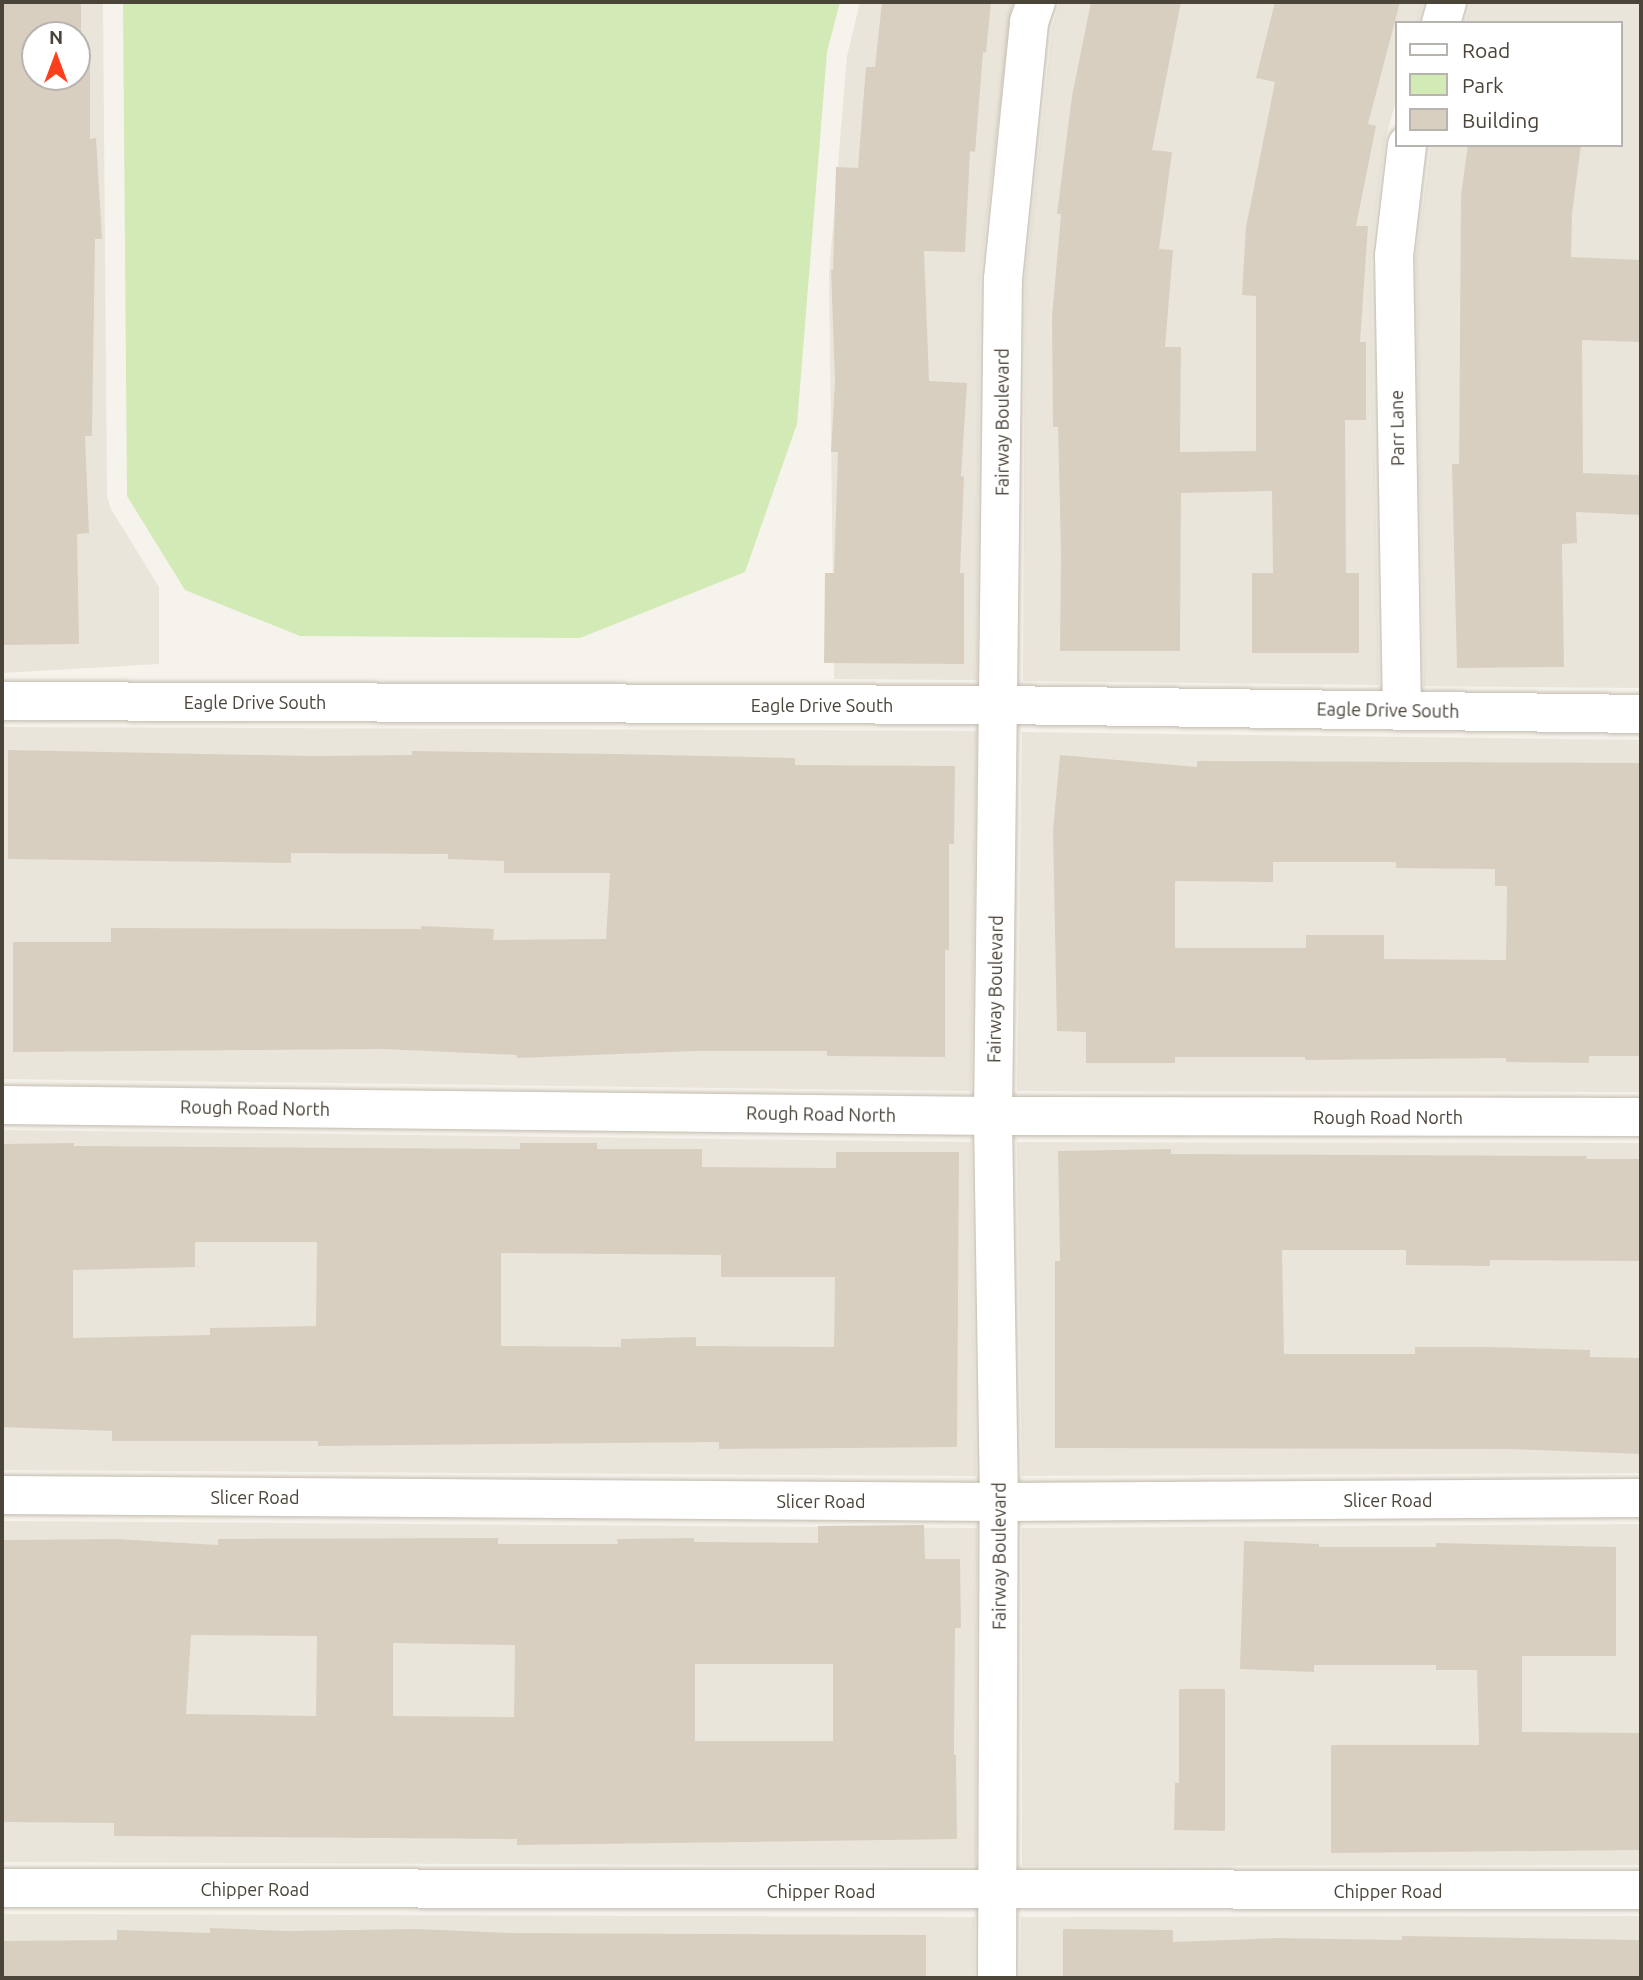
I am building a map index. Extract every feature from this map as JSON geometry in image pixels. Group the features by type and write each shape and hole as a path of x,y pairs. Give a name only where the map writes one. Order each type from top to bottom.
{"street":[{"name":"Fairway Boulevard","path":"997,1978 999,1502 993,1116 1003,279 1029,22 1036,2"},
{"path":"1442,21 1447,2"},
{"name":"Parr Lane","path":"1402,711 1394,256 1407,147"},
{"name":"Eagle Drive South","path":"2,701 999,705 1641,714"},
{"name":"Rough Road North","path":"2,1105 993,1116 1641,1117"},
{"name":"Slicer Road","path":"2,1495 999,1502 1641,1498"},
{"name":"Chipper Road","path":"2,1888 999,1892 1641,1890"}],"shaded area":[{"path":"2,2 103,2 107,496 111,509 159,587 159,664 2,673"},
{"path":"860,2 1012,2 980,279 977,680 834,679 829,274 847,56"},
{"path":"1060,2 1423,2 1418,21 1394,21 1394,107 1385,141 1371,256 1379,685 1023,681 1025,281 1052,28"},
{"path":"1471,2 1641,2 1641,688 1424,686 1416,257 1431,147 1622,147 1622,21 1466,21"},
{"path":"2,727 977,731 971,1091 2,1079"},
{"path":"1022,732 1641,740 1641,1092 1017,1091"},
{"path":"2,1130 971,1142 976,1476 2,1470"},
{"path":"1017,1142 1641,1143 1641,1473 1022,1476"},
{"path":"2,1521 977,1528 976,1866 2,1862"},
{"path":"1641,1524 1641,1865 1022,1866 1022,1528"},
{"path":"2,1914 975,1917 974,1978 2,1978"},
{"path":"1641,1916 1641,1978 1020,1978 1021,1917"}],"green space":[{"path":"123,2 840,2 827,52 797,424 745,572 580,638 300,636 185,590 127,496"}],"building":[{"path":"2,2 81,2 81,21 21,21 21,91 90,91 90,139 96,138 102,239 95,239 92,436 85,436 89,533 77,534 79,644 2,645"},
{"path":"882,2 991,2 986,53 983,52 975,152 970,151 965,252 924,251 929,381 967,383 961,476 964,477 960,573 964,573 964,664 824,663 825,573 834,573 838,452 831,452 835,381 831,270 836,167 858,168 866,67 875,67"},
{"path":"1091,2 1181,2 1152,150 1172,152 1159,249 1173,250 1165,347 1181,347 1180,452 1256,451 1256,296 1242,295 1246,227 1275,82 1256,78 1275,2 1400,2 1368,124 1376,126 1356,226 1368,226 1360,342 1366,342 1366,420 1345,420 1346,573 1359,573 1359,653 1252,653 1252,573 1273,573 1272,491 1181,493 1180,651 1060,651 1058,427 1053,427 1052,317 1061,214 1057,214 1072,96"},
{"path":"1468,147 1581,147 1572,214 1571,257 1641,260 1641,342 1582,340 1583,473 1641,475 1641,515 1576,512 1577,543 1562,544 1564,667 1457,668 1452,464 1459,464 1461,195"},
{"path":"8,750 311,756 412,755 412,751 617,754 795,758 795,765 955,766 954,844 949,844 949,950 945,950 945,1057 827,1056 827,1051 696,1051 517,1058 517,1055 383,1049 13,1052 13,942 111,942 111,928 421,929 421,926 494,929 493,940 606,939 610,873 504,873 504,861 448,859 448,854 291,853 291,863 8,859"},
{"path":"1060,755 1197,767 1197,761 1641,763 1641,1056 1589,1056 1589,1063 1506,1062 1506,1058 1305,1060 1305,1057 1175,1057 1175,1063 1086,1063 1086,1032 1057,1031 1053,830","holes":["1273,862 1396,862 1396,868 1495,869 1495,886 1507,886 1506,960 1384,959 1384,935 1306,935 1306,948 1175,948 1175,881 1273,882"]},
{"path":"520,1143 597,1143 597,1149 702,1149 702,1167 836,1168 836,1152 959,1152 957,1447 719,1449 719,1442 318,1446 318,1441 112,1441 112,1431 2,1427 2,1144 520,1149","holes":["195,1242 317,1242 316,1326 210,1328 210,1335 73,1338 73,1270 195,1267","501,1253 721,1255 721,1277 835,1277 834,1347 696,1346 696,1337 621,1339 621,1347 501,1346"]},
{"path":"1171,1149 1171,1154 1587,1156 1586,1159 1641,1159 1641,1261 1490,1260 1490,1266 1406,1265 1406,1250 1282,1250 1284,1354 1415,1354 1415,1347 1489,1347 1590,1350 1590,1357 1641,1358 1641,1454 1508,1449 1055,1448 1055,1261 1060,1261 1058,1151"},
{"path":"924,1525 925,1559 960,1559 961,1628 955,1628 954,1755 957,1839 517,1845 517,1839 114,1836 114,1823 2,1822 2,1540 116,1539 218,1545 218,1539 498,1538 498,1544 618,1544 617,1539 694,1538 694,1542 818,1543 818,1526","holes":["191,1635 317,1636 316,1716 186,1714","393,1643 515,1645 514,1717 393,1716","695,1664 833,1664 833,1741 695,1741"]},
{"path":"1244,1541 1319,1544 1319,1547 1436,1547 1436,1543 1616,1547 1616,1656 1522,1656 1522,1732 1641,1733 1641,1850 1331,1853 1331,1745 1479,1745 1477,1670 1436,1670 1436,1665 1314,1665 1314,1672 1240,1669"},
{"path":"1179,1689 1225,1689 1225,1831 1174,1830 1175,1783 1179,1783"},
{"path":"210,1928 289,1931 417,1929 511,1933 926,1935 926,1978 2,1978 2,1941 117,1940 117,1930 210,1933"},
{"path":"1063,1929 1173,1930 1173,1942 1276,1938 1402,1940 1402,1936 1641,1940 1641,1978 1063,1978"}]}
